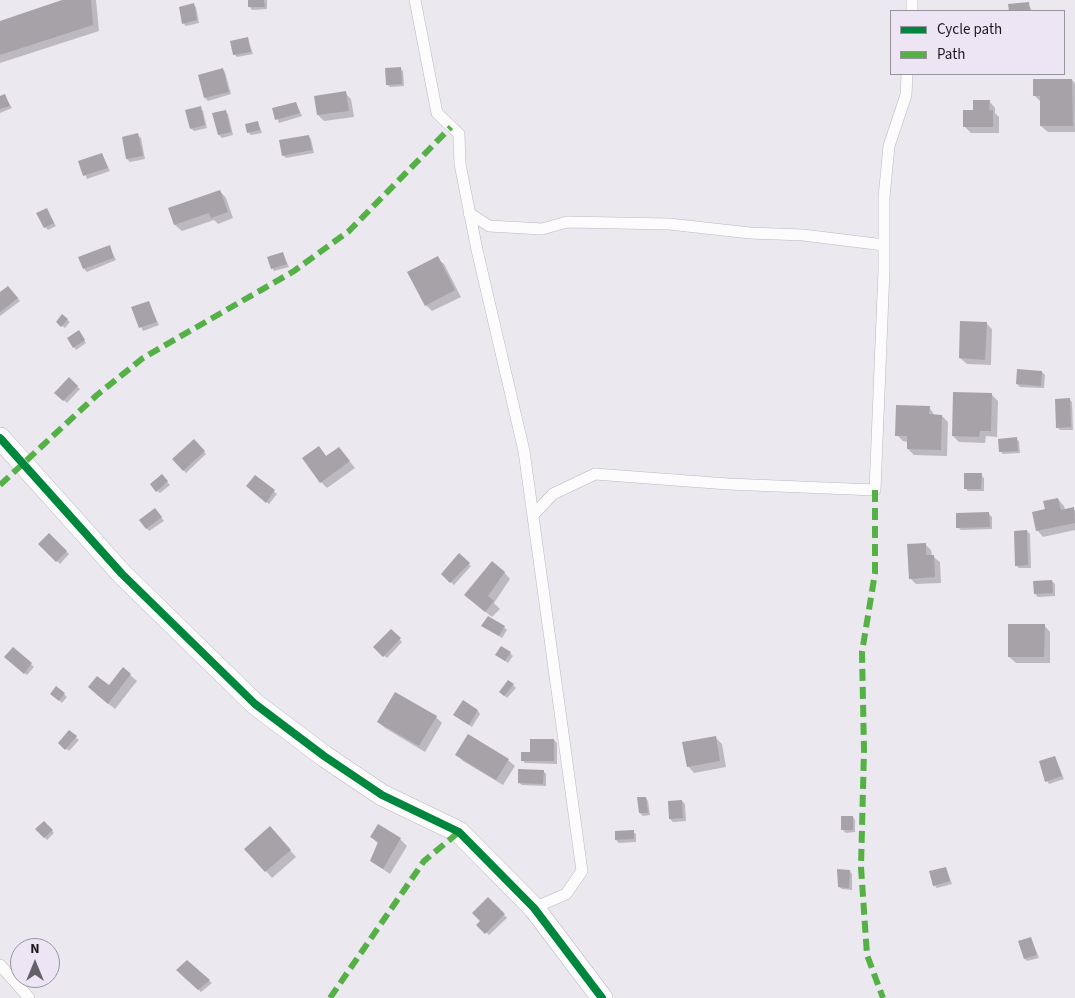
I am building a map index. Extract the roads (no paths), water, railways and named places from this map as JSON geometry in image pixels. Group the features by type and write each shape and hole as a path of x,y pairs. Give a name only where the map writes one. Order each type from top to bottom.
{"street":[{"path":"0,438 122,574 255,704 324,756 382,795 459,832 534,908 602,998"}],"lane":[{"path":"415,0 437,113 459,134 460,164 469,214 524,451 582,871 566,894 534,908"},
{"path":"534,514 553,494 595,474 728,484 875,490 884,196 888,146 906,95 908,75"},
{"path":"469,214 489,226 542,229 567,222 670,224 750,233 803,235 884,245"},
{"path":"0,965 29,998"}]}
